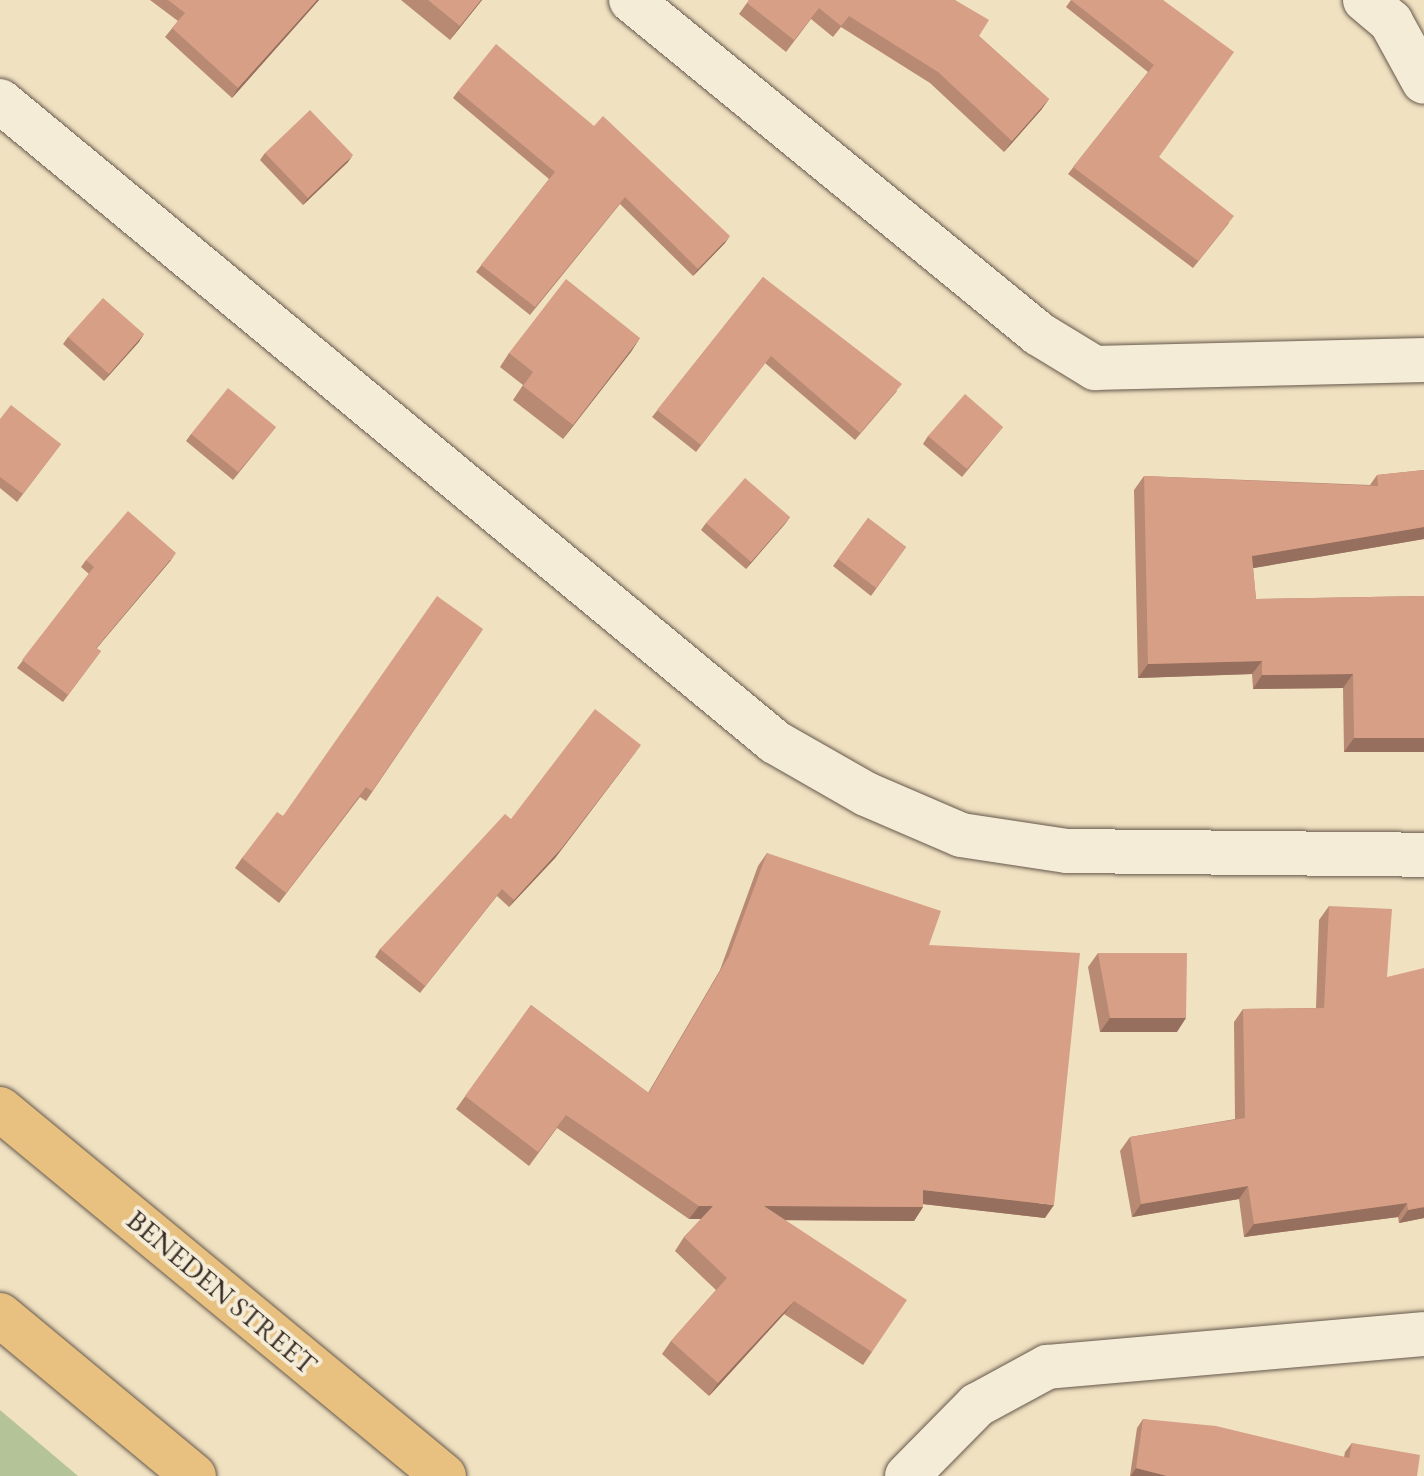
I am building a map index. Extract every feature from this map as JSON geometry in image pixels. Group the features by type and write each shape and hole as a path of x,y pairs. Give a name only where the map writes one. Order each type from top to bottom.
{"main road":[{"name":"BENEDEN STREET","path":"0,1109 444,1476"},
{"path":"0,1315 194,1476"}],"street":[{"path":"631,0 1039,334 1095,368 1424,360"},
{"path":"1365,0 1391,22 1424,82"},
{"path":"0,101 775,742 866,794 961,835 1067,851 1424,855"},
{"path":"907,1476 977,1405 1047,1367 1424,1334"}],"green space":[{"path":"0,1410 78,1476 0,1476"}],"building":[{"path":"168,0 317,0 238,88 172,28 185,13"},
{"path":"428,0 481,0 460,26"},
{"path":"749,0 955,0 989,20 979,36 1049,99 1012,141 938,72 849,16 841,26 819,8 794,40 747,3"},
{"path":"1071,0 1163,0 1234,52 1159,157 1234,216 1198,261 1073,167 1154,65"},
{"path":"496,44 594,126 603,116 730,236 698,269 625,197 535,307 481,265 555,172 458,91"},
{"path":"310,110 353,155 308,198 265,153"},
{"path":"763,277 902,384 860,433 771,356 701,445 657,410"},
{"path":"566,279 640,338 573,425 523,386 533,372 509,353"},
{"path":"103,298 144,334 109,374 68,337"},
{"path":"228,388 276,427 238,472 191,434"},
{"path":"965,394 1003,427 967,469 928,436"},
{"path":"11,405 61,444 23,494 0,477 0,419"},
{"path":"1424,470 1424,527 1252,556 1256,599 1424,596 1424,738 1354,738 1353,674 1262,675 1262,661 1148,664 1144,476 1378,486 1377,475"},
{"path":"745,478 790,517 751,562 706,523"},
{"path":"128,511 176,553 96,648 101,651 68,695 22,660 94,567 86,560"},
{"path":"868,518 906,547 876,588 838,559"},
{"path":"437,596 483,629 372,791 366,787 286,893 242,858 277,812 283,816"},
{"path":"595,709 641,745 561,849 514,900 502,889 425,986 380,949 505,814 511,819"},
{"path":"767,853 941,911 929,945 1080,953 1054,1205 923,1190 923,1207 764,1206 907,1300 872,1352 794,1301 718,1383 671,1341 727,1278 684,1237 713,1206 699,1206 566,1115 538,1152 465,1096 531,1005 649,1093 729,956"},
{"path":"1329,906 1392,909 1387,977 1424,968 1424,1207 1408,1210 1407,1203 1254,1224 1248,1186 1141,1204 1130,1137 1245,1118 1243,1009 1324,1008"},
{"path":"1098,953 1187,953 1186,1018 1110,1018"},
{"path":"1143,1419 1216,1426 1349,1458 1352,1443 1420,1455 1417,1476 1167,1476 1136,1468"}]}
